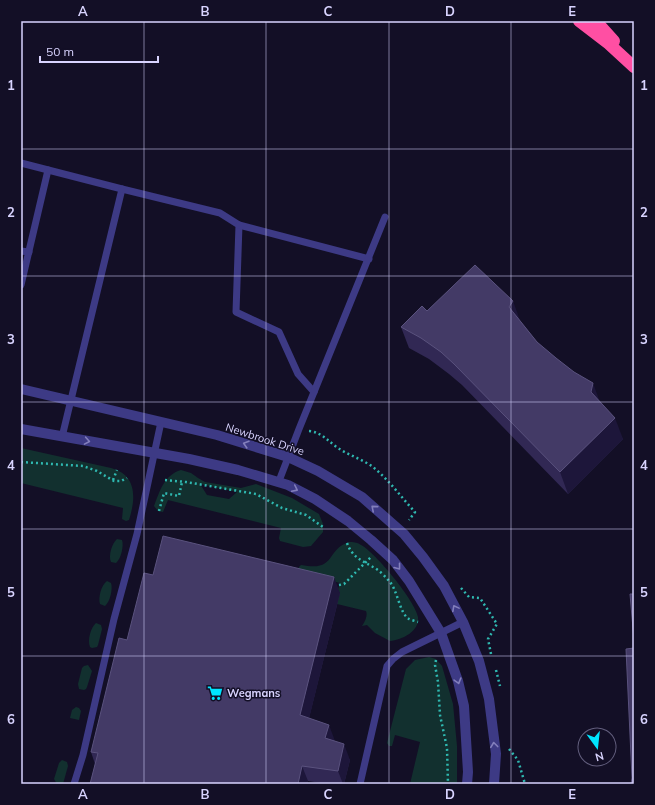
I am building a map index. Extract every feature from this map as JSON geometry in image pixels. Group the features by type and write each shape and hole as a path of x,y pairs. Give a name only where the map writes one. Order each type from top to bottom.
{"highway":[{"path":"579,21 609,44 634,67"},
{"path":"596,21 634,62"}],"street":[{"name":"Newbrook Drive","path":"21,389 217,435 288,457 318,471 362,497 404,534 424,557 444,586 463,622 479,661 489,698 496,754 494,784"},
{"path":"21,429 231,468 279,482 315,498 348,521 393,560 409,581 441,633 458,680 464,706 468,772 467,784"}],"lane":[{"path":"21,163 220,213 239,225 368,259"},
{"path":"21,285 48,170"},
{"path":"62,437 122,189"},
{"path":"279,482 314,392 386,217"},
{"path":"239,225 236,312 280,332 298,374 314,392"},
{"path":"21,251 29,252"},
{"path":"74,784 83,755 114,619 137,534 161,422"},
{"path":"360,784 387,666 402,652 463,622"}],"path":[{"path":"21,462 83,466 97,471 113,480 121,481 127,478"},
{"path":"113,480 117,470"},
{"path":"165,480 261,496 282,508 306,515 323,527"},
{"path":"160,511 164,493 179,496 182,482"},
{"path":"347,543 351,553 355,557 376,568 389,581 396,592 406,616 409,619 418,622"},
{"path":"339,585 344,584 373,555"},
{"path":"436,660 435,664 438,682 440,715 448,758 448,784"},
{"path":"507,744 510,751 518,760 525,784"}],"green space":[{"path":"21,448 120,471 126,476 132,488 133,504 129,520 126,521 122,519 123,508 21,483"},
{"path":"181,470 191,473 205,482 241,488 256,484 292,498 319,514 323,524 323,532 311,546 303,547 280,541 279,538 281,528 168,500 163,512 158,511 154,506 163,484 175,472","holes":["200,484 237,492 229,499 207,495"]},
{"path":"117,539 122,540 123,546 121,556 116,563 111,562 110,553 112,546"},
{"path":"349,542 360,544 376,557 403,589 416,610 418,622 416,627 405,637 390,641 375,633 367,625 362,626 366,618 366,611 337,604 340,593 337,592 340,583 297,572 301,565 312,566 326,563 336,550"},
{"path":"107,581 111,583 112,589 110,599 105,606 100,604 99,598 100,592"},
{"path":"96,623 101,625 102,629 97,647 92,648 89,644 89,637"},
{"path":"429,657 436,659 442,666 453,704 457,746 457,784 410,784 420,742 395,735 392,746 389,746 387,743 406,669 415,660"},
{"path":"88,665 92,671 87,687 84,690 79,689 78,684 82,668"},
{"path":"76,707 81,711 79,720 70,718 72,710"},
{"path":"62,760 67,762 68,766 63,784 57,784 54,779 59,763"}],"building":[{"path":"475,265 513,301 509,307 537,342 574,372 593,383 591,392 615,418 560,472 441,352 421,338 401,327 422,306 427,311"},
{"name":"Wegmans","path":"163,536 334,577 300,715 329,725 325,738 344,744 338,771 302,766 298,784 90,784 98,753 91,752 119,638 127,640 144,573 153,575"},
{"path":"630,594 634,594 634,640"},
{"path":"634,648 634,784 631,784 632,778 626,649"}],"place":[{"name":"Wegmans","path":"215,693"}]}
